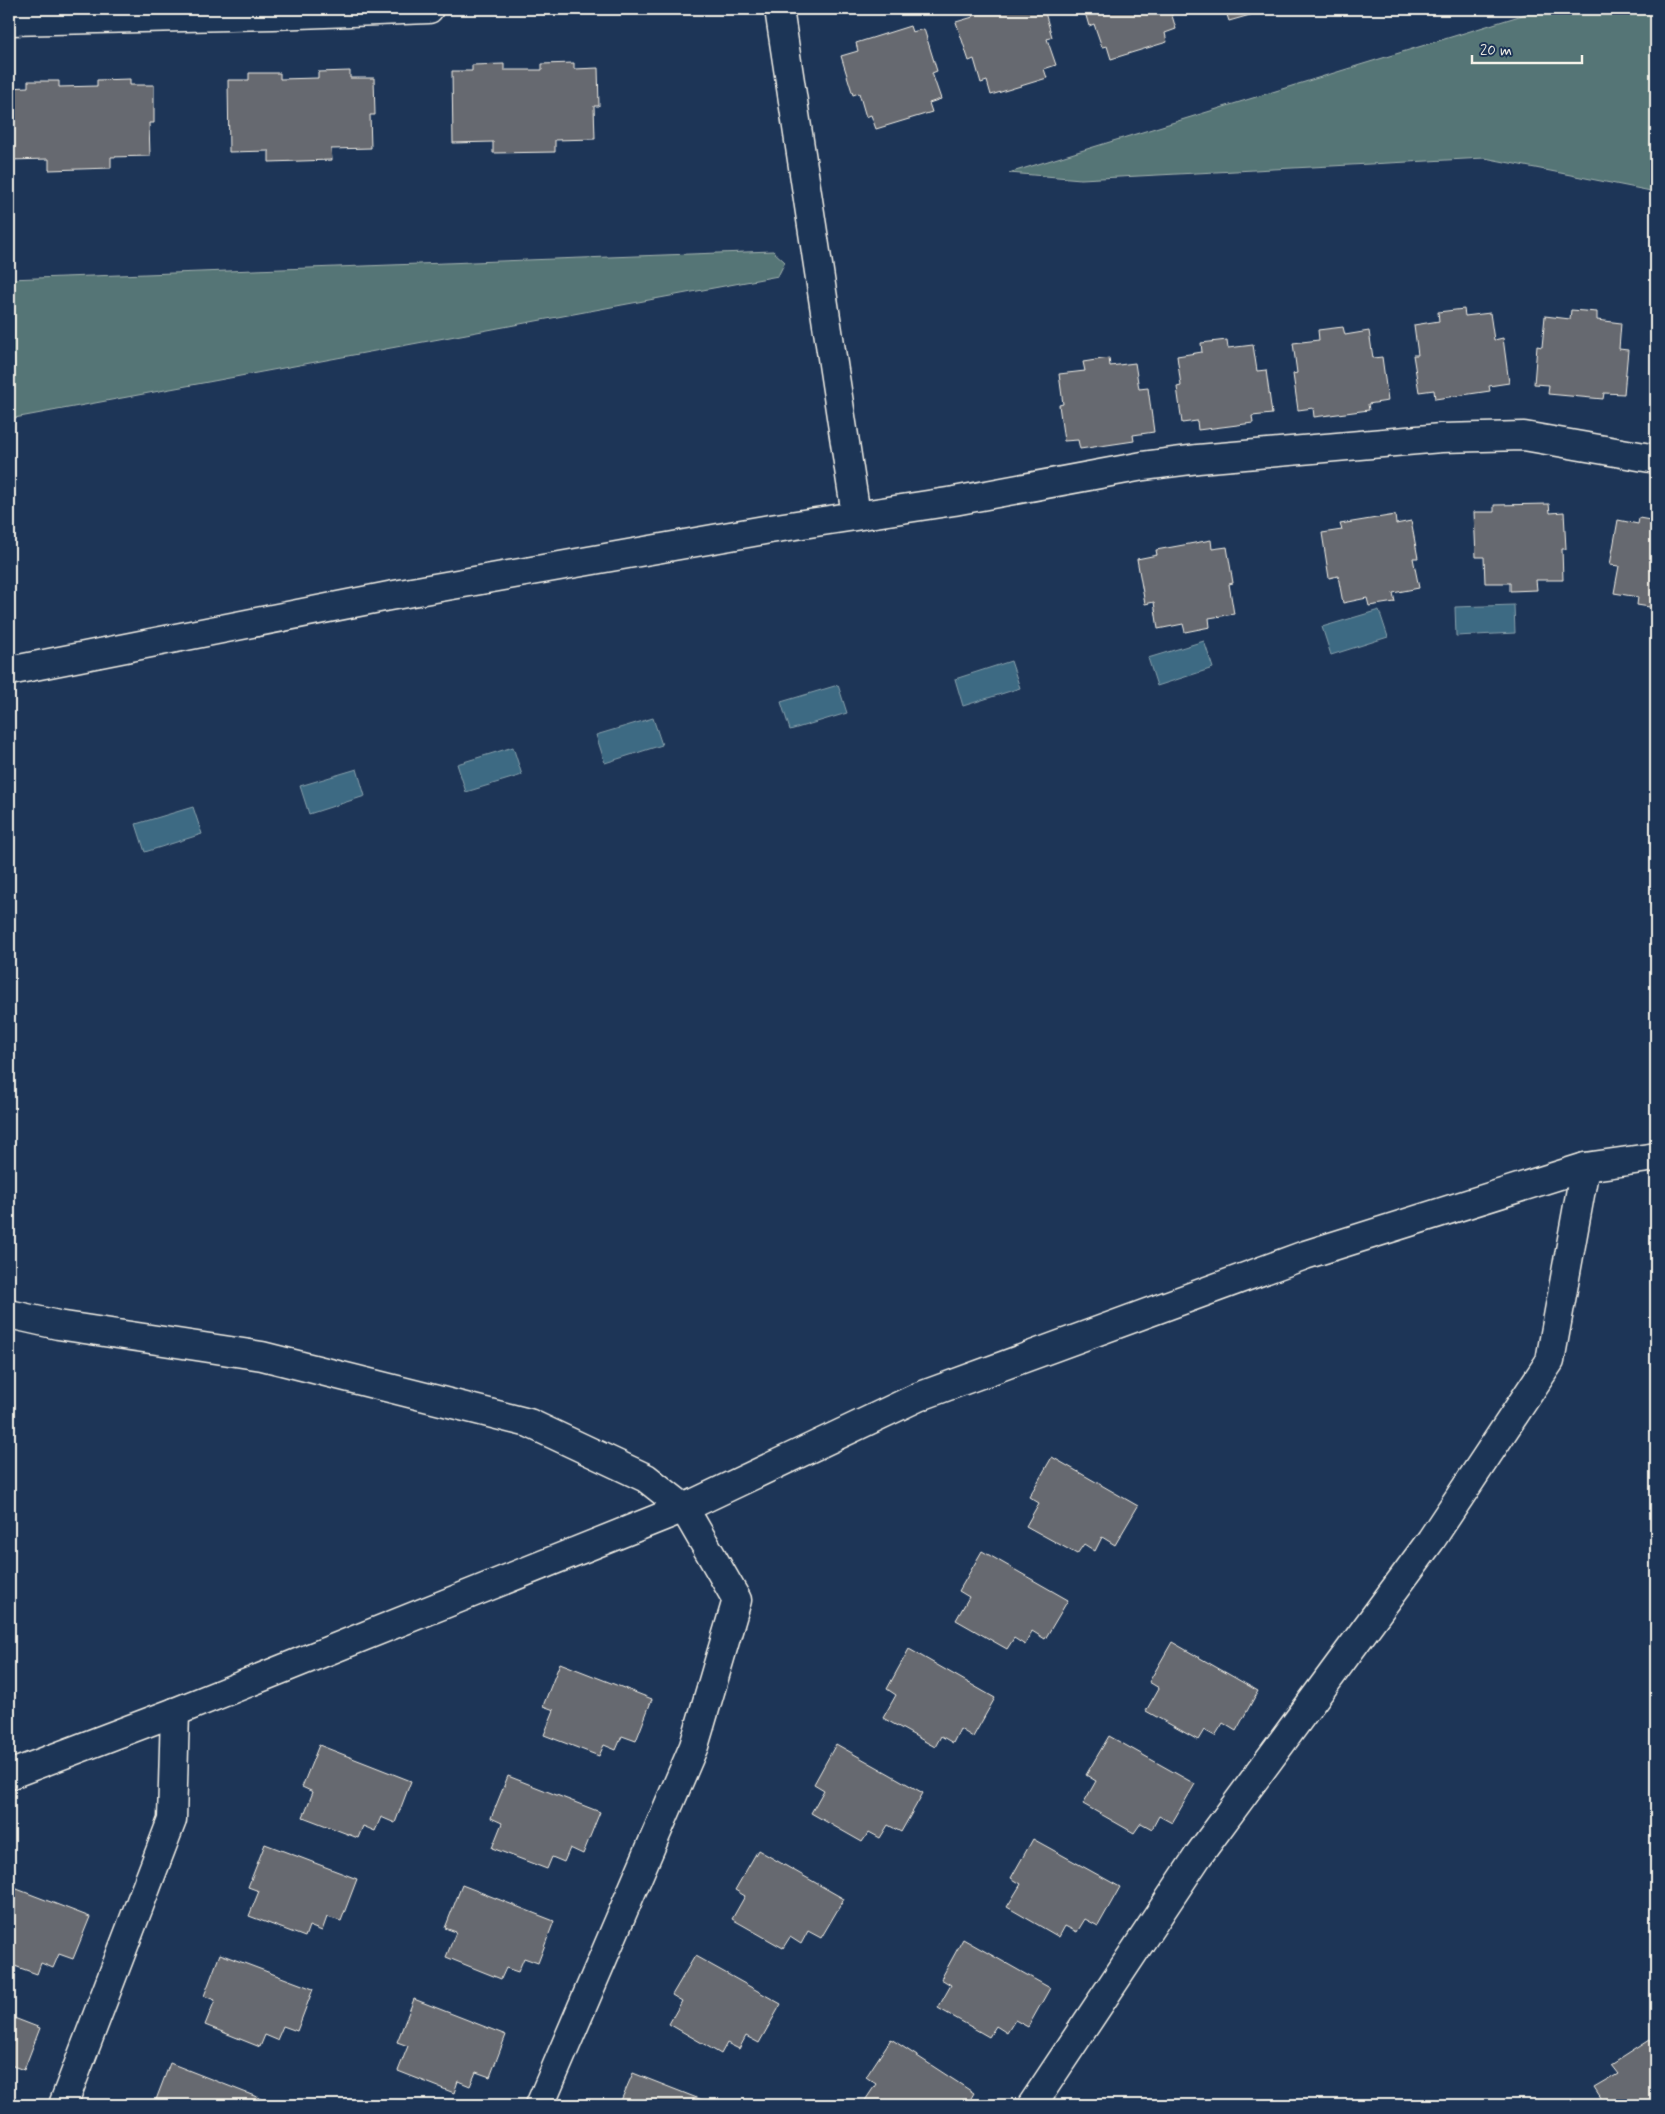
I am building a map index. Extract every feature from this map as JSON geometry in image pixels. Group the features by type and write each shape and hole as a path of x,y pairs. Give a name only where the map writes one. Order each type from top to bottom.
{"street":[{"path":"9,21 273,15 429,9"},
{"path":"779,9 856,515"},
{"path":"9,671 389,596 1143,466 1198,459 1441,438 1524,436 1656,459"},
{"path":"9,1775 174,1712 684,1508 918,1397 1305,1255 1585,1167 1656,1157"},
{"path":"1032,2105 1198,1856 1431,1540 1550,1361 1585,1167"},
{"path":"9,1314 58,1325 262,1356 529,1423 646,1478 684,1508 738,1600 694,1746 540,2105"},
{"path":"63,2105 172,1820 174,1712"}],"green space":[{"path":"1542,9 1656,9 1656,192 1485,158 1081,179 1009,173"},
{"path":"773,251 785,262 778,276 9,419 9,279"}],"water":[{"path":"1514,605 1515,633 1456,636 1455,607"},
{"path":"1379,610 1388,637 1331,655 1322,627"},
{"path":"1204,641 1213,668 1157,686 1148,658"},
{"path":"1011,661 1020,688 963,706 955,679"},
{"path":"838,685 847,713 790,730 781,702"},
{"path":"653,718 662,745 605,763 596,735"},
{"path":"513,747 522,775 466,792 457,764"},
{"path":"357,769 365,796 309,814 300,786"},
{"path":"193,807 202,834 145,852 136,824"}],"building":[{"path":"971,9 1044,9 1052,37 1047,39 1056,65 1044,69 1047,78 991,95 987,81 981,83 974,59 969,61 956,22 973,17"},
{"path":"1084,9 1170,9 1176,29 1165,33 1167,42 1111,59 1107,46 1102,47 1094,24 1089,26"},
{"path":"1225,9 1271,9 1229,21"},
{"path":"910,26 912,32 924,29 937,71 932,73 941,99 929,103 932,112 876,129 871,115 866,117 859,93 853,95 841,56 858,51 856,43"},
{"path":"574,63 574,69 598,68 599,106 594,106 595,139 555,140 555,152 493,153 493,142 453,143 452,71 472,71 472,65 504,64 504,70 542,70 542,64"},
{"path":"350,71 350,78 374,78 375,115 370,115 371,148 331,149 332,160 269,162 269,151 229,152 228,80 249,80 249,73 280,73 280,79 318,78 318,72"},
{"path":"130,79 130,85 154,85 154,123 149,123 150,156 111,157 111,168 49,170 49,159 9,160 9,88 28,87 28,81 59,81 59,87 97,86 97,80"},
{"path":"1464,309 1465,316 1490,313 1494,340 1503,338 1509,383 1489,386 1490,391 1435,399 1434,390 1419,392 1413,355 1418,355 1414,325 1439,321 1438,312"},
{"path":"1571,310 1597,312 1597,320 1621,323 1619,349 1628,350 1624,394 1604,393 1603,399 1548,394 1549,385 1534,384 1537,346 1542,347 1545,316 1570,319"},
{"path":"1343,327 1345,335 1369,331 1373,358 1382,357 1388,401 1368,404 1369,410 1314,417 1313,408 1298,410 1293,374 1297,373 1293,343 1319,340 1318,330"},
{"path":"1227,340 1228,348 1253,345 1257,371 1266,370 1272,414 1252,416 1253,423 1198,430 1197,421 1182,423 1177,387 1181,386 1177,356 1202,352 1201,343"},
{"path":"1109,358 1110,366 1135,363 1139,389 1148,388 1154,432 1133,435 1134,441 1080,449 1078,440 1064,441 1059,405 1063,404 1059,374 1085,371 1083,362"},
{"path":"1656,368 1656,406 1652,405"},
{"path":"1549,504 1550,513 1564,512 1566,549 1562,549 1563,580 1536,580 1537,590 1510,591 1510,583 1485,583 1484,557 1476,557 1474,512 1494,512 1494,505"},
{"path":"1395,515 1396,524 1411,521 1418,558 1413,558 1419,588 1393,593 1395,602 1369,606 1367,598 1343,603 1338,576 1329,578 1322,533 1342,530 1340,524"},
{"path":"1639,518 1656,521 1656,608 1637,605 1638,597 1614,593 1619,566 1610,565 1618,520 1638,524"},
{"path":"1211,540 1212,549 1227,547 1233,583 1229,584 1234,614 1209,618 1210,627 1185,632 1183,624 1158,629 1154,602 1145,604 1137,559 1157,555 1156,550"},
{"path":"1052,1457 1138,1506 1115,1545 1102,1537 1095,1551 1084,1544 1077,1554 1026,1526 1039,1503 1029,1497"},
{"path":"982,1551 1068,1600 1045,1639 1032,1631 1025,1645 1014,1638 1007,1649 956,1620 969,1597 959,1591"},
{"path":"1172,1642 1258,1691 1236,1731 1223,1723 1215,1736 1204,1730 1198,1740 1146,1711 1159,1688 1149,1682"},
{"path":"909,1649 995,1698 973,1737 960,1729 953,1743 941,1736 935,1747 883,1718 896,1695 887,1689"},
{"path":"560,1663 652,1699 636,1741 622,1736 616,1750 604,1745 599,1756 544,1735 554,1710 543,1706"},
{"path":"1109,1736 1195,1784 1172,1823 1159,1816 1152,1829 1141,1823 1134,1833 1083,1804 1096,1781 1086,1775"},
{"path":"836,1744 923,1793 901,1832 888,1825 880,1838 869,1832 862,1842 811,1813 824,1790 814,1784"},
{"path":"319,1745 411,1781 395,1823 381,1817 375,1831 363,1826 358,1838 303,1817 313,1792 302,1787"},
{"path":"508,1776 600,1812 583,1854 570,1848 564,1862 552,1857 547,1869 492,1848 502,1823 491,1818"},
{"path":"1033,1839 1120,1887 1098,1926 1085,1919 1077,1932 1065,1926 1059,1937 1007,1907 1021,1884 1011,1878"},
{"path":"265,1844 357,1879 341,1921 327,1917 322,1931 309,1926 305,1937 249,1916 259,1891 248,1887"},
{"path":"758,1850 844,1899 821,1938 808,1931 801,1944 790,1937 783,1948 732,1919 745,1896 735,1890"},
{"path":"462,1885 554,1921 538,1963 524,1958 518,1972 506,1968 501,1979 446,1957 456,1932 445,1928"},
{"path":"9,1886 90,1917 73,1959 59,1954 53,1968 41,1963 37,1974 9,1964"},
{"path":"963,1939 1050,1988 1028,2027 1015,2020 1007,2033 996,2026 989,2037 938,2008 951,1985 941,1979"},
{"path":"220,1954 313,1989 297,2031 283,2026 277,2040 265,2035 260,2047 205,2025 215,2000 204,1996"},
{"path":"695,1956 781,2004 759,2043 746,2036 739,2049 727,2043 721,2054 669,2024 682,2001 672,1995"},
{"path":"414,1999 506,2035 490,2077 476,2072 470,2086 458,2081 454,2093 398,2071 408,2046 397,2042"},
{"path":"9,2016 40,2028 24,2070 10,2065 9,2068"},
{"path":"891,2039 974,2093 967,2105 862,2105 876,2084 866,2077"},
{"path":"1650,2040 1656,2050 1656,2105 1605,2105 1594,2088 1618,2074 1611,2065"},
{"path":"170,2063 262,2099 260,2105 154,2105"},
{"path":"633,2073 715,2105 619,2105"}]}
